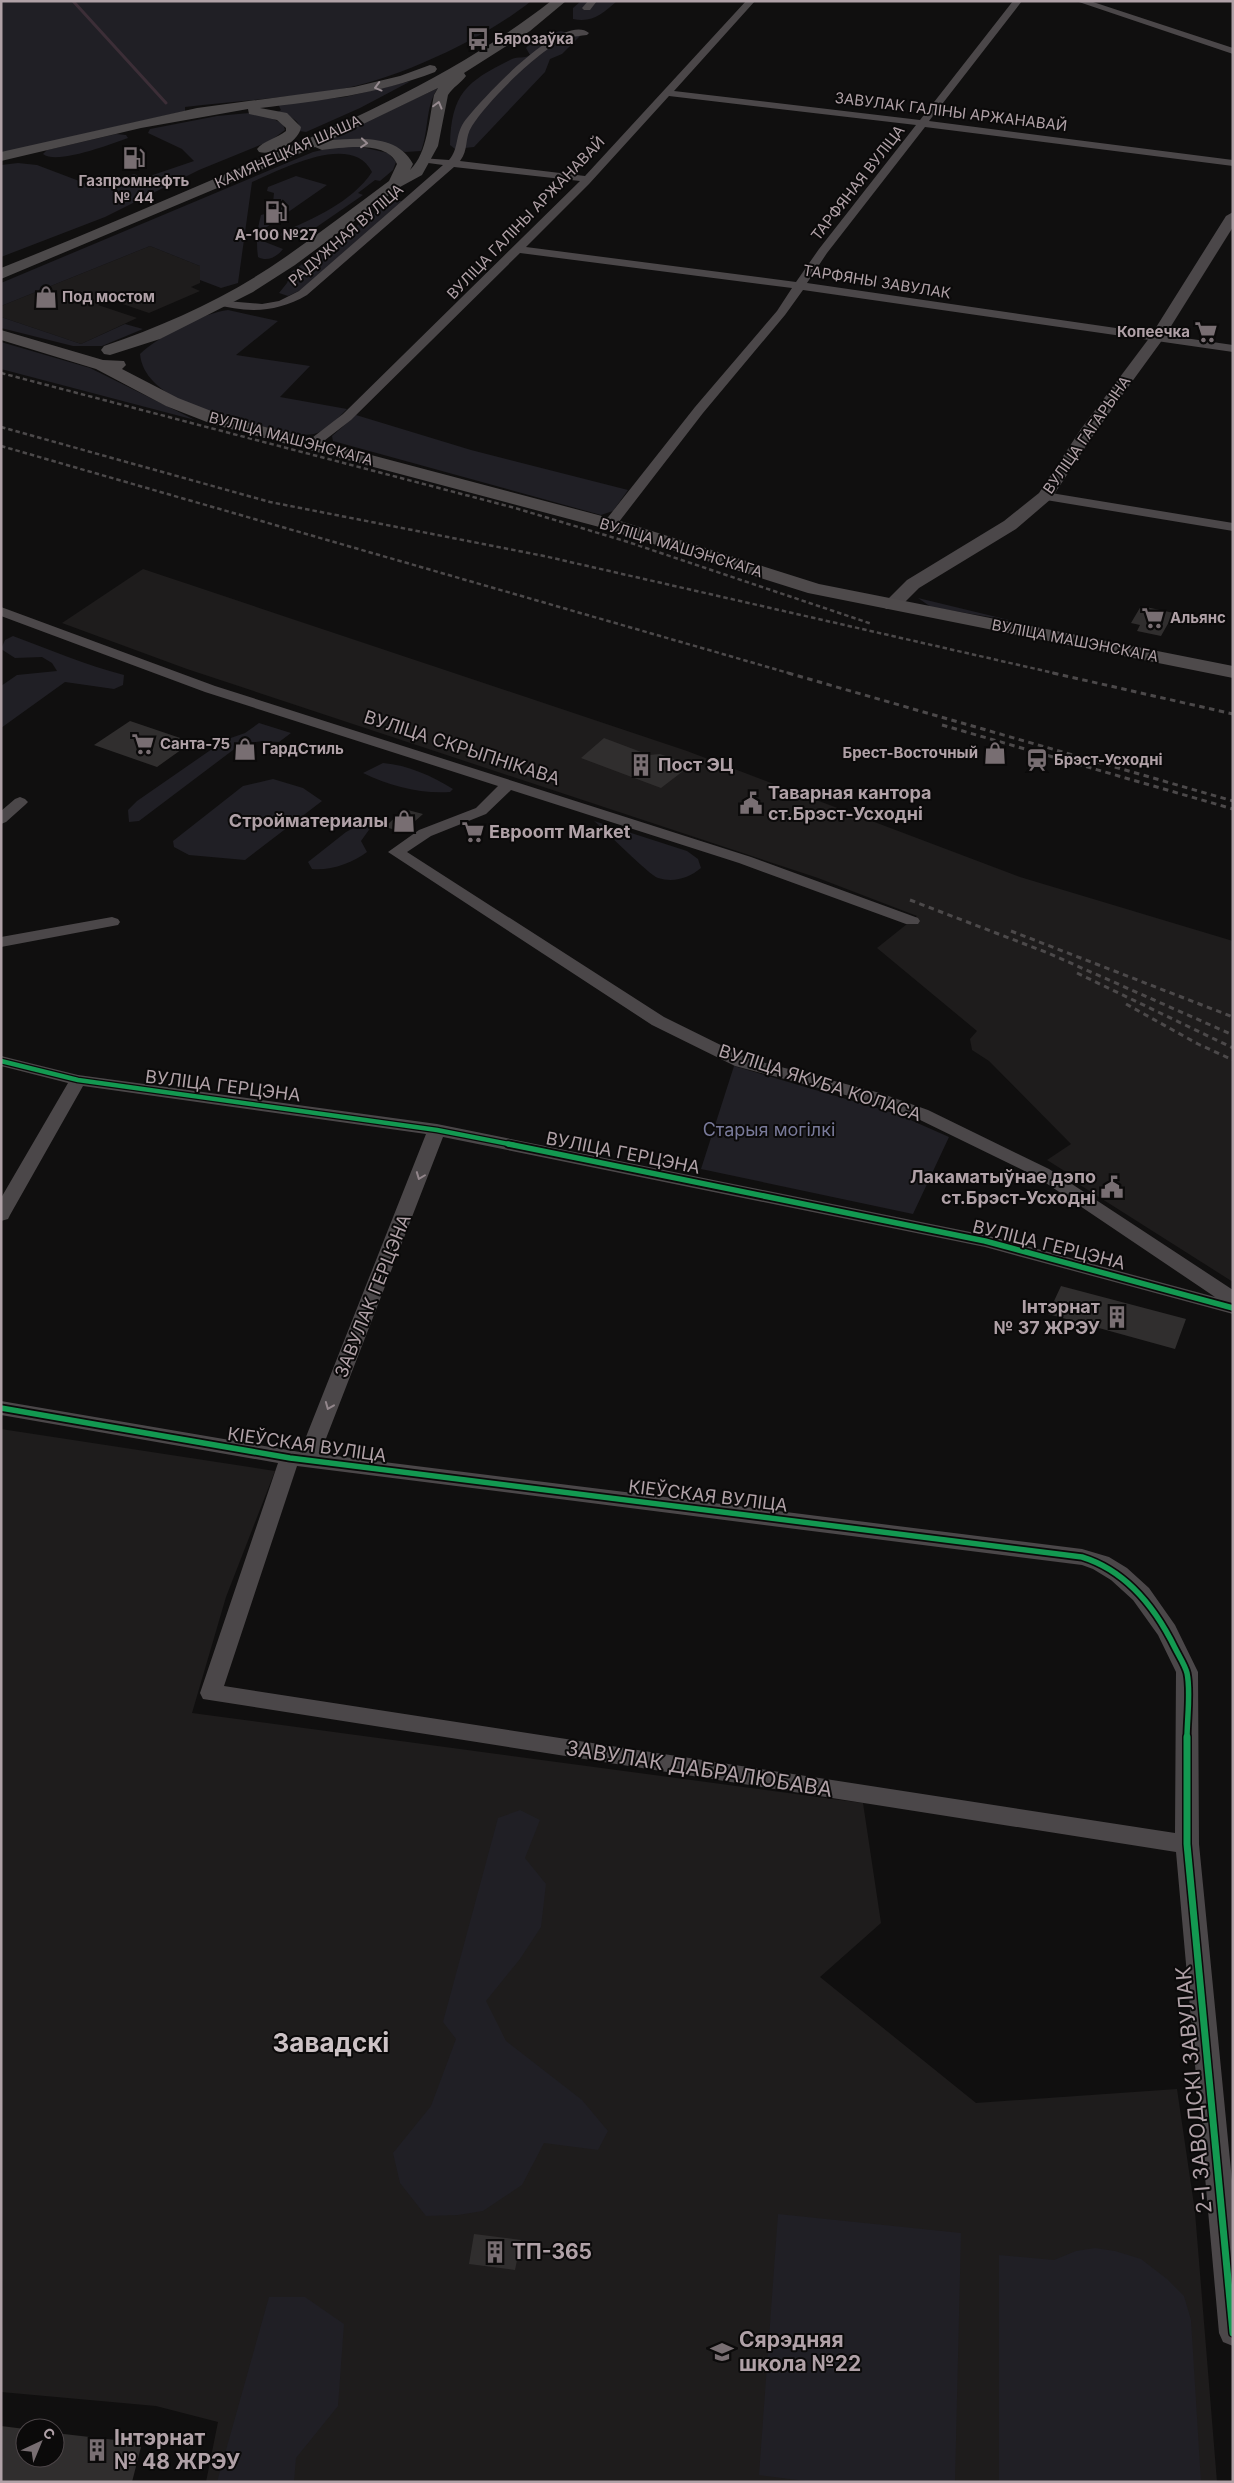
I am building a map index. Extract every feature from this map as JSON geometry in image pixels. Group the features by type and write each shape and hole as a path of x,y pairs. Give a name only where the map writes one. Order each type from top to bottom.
{"main road":[{"name":"КАМЯНЕЦКАЯ ШАША","path":"1,266 211,182 376,104 472,50 544,1"},
{"name":"КАМЯНЕЦКАЯ ШАША","path":"1,274 211,182 390,107 506,41 560,1"},
{"path":"102,357 154,335 289,262 395,184 417,172 425,160 433,138 437,104 443,90 453,80 498,51 506,41"},
{"path":"1,157 193,114 235,107 352,94 393,83 472,50"},
{"path":"193,114 238,111 262,112 282,116 294,127 293,132 288,138 215,173 211,182"},
{"path":"211,182 242,177 313,148 347,142 382,146 400,154 404,160 404,168 395,184"},
{"name":"ВУЛІЦА МАШЭНСКАГА","path":"1,335 55,350 102,357 140,385 204,416 610,524 799,585 892,606 1233,672"},
{"path":"102,357 114,365 129,358 139,346 154,335"},
{"name":"ВУЛІЦА МАШЭНСКАГА","path":"129,358 126,367 127,374 140,385"}],"street":[{"name":"ВУЛІЦА ГАЛІНЫ АРЖАНАВАЙ","path":"312,444 347,417 587,179 751,1"},
{"name":"ТАРФЯНАЯ ВУЛІЦА","path":"610,524 699,410 743,359 801,286 823,251 1018,1"},
{"path":"1080,1 1233,51"},
{"name":"РАДУЖНАЯ ВУЛІЦА","path":"218,302 236,307 256,308 278,306 294,299 453,162 461,153 462,135 468,124 487,101 529,60 556,39 566,35 584,33"},
{"name":"ЗАВУЛАК ГАЛІНЫ АРЖАНАВАЙ","path":"666,93 923,123 1233,163"},
{"path":"425,160 587,179"},
{"name":"ВУЛІЦА ГАГАРЫНА","path":"892,606 901,594 913,584 1002,530 1045,496 1087,432 1156,339 1233,216"},
{"name":"ТАРФЯНЫ ЗАВУЛАК","path":"517,249 801,286 1233,349"},
{"path":"1045,496 1233,527"},
{"name":"ВУЛІЦА СКРЫПНІКАВА","path":"1,611 210,688 745,860 912,921"},
{"name":"ВУЛІЦА ЯКУБА КОЛАСА","path":"509,784 481,811 425,833 396,852 650,1016 692,1040 741,1062 874,1097 930,1118 1043,1173 1233,1299"},
{"path":"1,820 20,802"},
{"path":"1,942 112,922"},
{"name":"ВУЛІЦА ГЕРЦЭНА","path":"1,1061 78,1080 437,1130 985,1241 1233,1308"},
{"path":"1,1215 78,1080"},
{"name":"ЗАВУЛАК ГЕРЦЭНА","path":"211,1693 299,1459 437,1130"},
{"name":"КІЕЎСКАЯ ВУЛІЦА","path":"1,1408 299,1459 1082,1557 1101,1563 1119,1574 1141,1594 1167,1631 1186,1672 1187,1844"},
{"name":"ЗАВУЛАК ДАБРАЛЮБАВА","path":"211,1693 1187,1844"},
{"name":"2-І ЗАВОДСКІ ЗАВУЛАК","path":"1187,1844 1233,2333"}],"shaded area":[{"path":"150,246 200,266 200,283 191,287 200,291 149,313 108,299 98,305 137,318 81,344 1,317 1,306"},
{"path":"143,569 687,751 1020,877 1233,941 1233,1282 1080,1185 1082,1182 1047,1160 1071,1144 989,1061 972,1050 970,1039 977,1031 877,948 917,916 818,878 187,669 62,623"},
{"path":"1,1429 275,1471 226,1597 192,1713 863,1803 881,1923 820,1977 976,2103 1177,2089 1195,2212 1217,2482 206,2482 218,2422 156,2406 1,2392"}],"green space":[{"path":"1,1 531,1 513,15 465,43 411,68 384,78 336,90 185,107 185,111 1,153"},
{"path":"581,1 617,1 597,16 586,20 573,19 573,8"},
{"path":"561,31 580,36 562,54 550,59 545,72 474,147 455,149 450,145 454,113 464,91 483,74 514,58 530,55 526,48 537,39"},
{"path":"411,81 360,108 306,132 299,131 298,124 293,118 278,112 281,110 278,104 345,97"},
{"path":"438,88 431,103 421,151 405,152 386,144 325,141"},
{"path":"249,113 266,115 283,124 285,130 270,141 199,170 105,217 1,257 1,165 18,163 37,165 95,187 134,174 144,178 194,161 182,149 148,133 150,129 217,116"},
{"path":"116,134 126,135 128,138 97,149 72,155 50,157 43,154 47,150"},
{"path":"357,146 388,153 396,162 393,170 380,181 375,180 358,193 363,195 305,235 287,240 280,235 331,208 354,192 372,172 362,160 349,155 333,154 315,157 252,182 238,283 221,288 200,280 200,266 150,246 1,306 1,283 313,152 335,147"},
{"path":"296,176 327,185 261,231 260,240 283,249 272,258 258,257 257,236 261,215 272,212 274,193 267,191 268,187"},
{"path":"392,201 402,201 301,290 288,296 279,293 287,283 291,272"},
{"path":"228,310 278,321 236,355 310,366 280,397 347,409 323,430 308,435 295,434 230,418 190,405 156,384 145,370 140,354 158,340 194,320"},
{"path":"1,317 81,344 125,324 143,329 102,346 73,346 1,328"},
{"path":"1,342 90,368 195,420 1,369"},
{"path":"356,415 471,450 628,490 613,511 601,515 333,441 332,436"},
{"path":"918,598 1013,621 931,607"},
{"path":"13,636 82,662 124,675 123,685 114,689 65,682 1,728 1,686 17,675 57,671 52,663 42,657 15,658 1,649 5,640"},
{"path":"259,723 291,733 279,742 263,741 241,744 139,821 129,822 128,810 137,801 225,740 245,733"},
{"path":"383,763 402,766 420,772 453,789 450,792 416,790 384,782 363,773"},
{"path":"273,779 303,788 322,801 245,860 189,855 174,847 173,841 243,786"},
{"path":"594,821 687,851 698,859 701,868 681,879 658,878"},
{"path":"363,823 371,827 361,841 367,852 355,860 341,865 326,869 312,869 308,862 346,832"},
{"name":"Старыя могілкі","path":"734,1066 897,1114 949,1137 913,1214 701,1169"},
{"path":"520,1810 540,1820 525,1858 546,1884 541,1927 520,1959 486,2001 506,2041 582,2100 608,2131 598,2150 544,2143 522,2185 483,2211 458,2215 426,2216 400,2183 393,2153 431,2106 456,2039 443,2022 498,1818"},
{"path":"778,2214 961,2233 955,2482 813,2482 759,2475"},
{"path":"1095,2248 1115,2251 1141,2259 1167,2279 1184,2296 1191,2320 1201,2482 999,2482 999,2255 1054,2260 1076,2251"},
{"path":"269,2297 305,2297 344,2324 338,2406 296,2458 294,2482 217,2482"}],"building":[{"name":"Альянс","path":"1141,606 1174,613 1161,636 1137,631 1140,625 1131,623"},
{"name":"Санта-75","path":"130,721 192,742 157,767 94,745"},
{"name":"Пост ЭЦ","path":"604,738 649,755 660,754 691,765 661,788 581,758"},
{"name":"Стройматериалы","path":"404,809 423,814 403,832 385,827"},
{"name":"Інтэрнат № 37 ЖРЭУ","path":"1061,1286 1186,1319 1175,1349 1048,1314"},
{"name":"ТП-365","path":"474,2234 521,2240 515,2270 469,2264"},
{"name":"Інтэрнат № 48 ЖРЭУ","path":"1,2426 15,2428 15,2468 65,2468 65,2434 142,2443 132,2482 1,2482"}],"waterway":[{"path":"73,1 166,103"}],"railway":[{"path":"1,373 515,508 628,542 872,624"},
{"path":"1,427 270,502 544,556 1058,674"},
{"path":"1,446 792,674"},
{"path":"788,673 1233,801"},
{"path":"1053,673 1233,714"},
{"path":"942,725 1233,809"},
{"path":"910,900 1048,953 1233,1035"},
{"path":"1011,931 1233,1017"},
{"path":"1077,973 1233,1048"},
{"path":"1126,1004 1198,1044 1233,1060"}],"cycle path":[{"path":"1,1061 78,1080 437,1130 692,1181 985,1241 1233,1308"},
{"path":"1,1408 290,1458 1082,1557 1101,1563 1119,1574 1141,1594 1167,1631 1187,1672 1187,1844 1233,2333"}],"place":[{"name":"Бярозаўка","path":"478,39"},
{"name":"Газпромнефть № 44","path":"134,158"},
{"name":"А-100 №27","path":"276,212"},
{"name":"Под мостом","path":"46,297"},
{"name":"Копеечка","path":"1206,332"},
{"name":"Альянс","path":"1153,618"},
{"name":"Санта-75","path":"143,744"},
{"name":"ГардСтиль","path":"245,749"},
{"name":"Брест-Восточный","path":"995,753"},
{"name":"Брэст-Усходні","path":"1037,760"},
{"name":"Пост ЭЦ","path":"641,765"},
{"name":"Таварная кантора ст.Брэст-Усходні","path":"751,803"},
{"name":"Стройматериалы","path":"404,821"},
{"name":"Евроопт Market","path":"473,832"},
{"name":"Лакаматыўнае дэпо ст.Брэст-Усходні","path":"1112,1187"},
{"name":"Інтэрнат № 37 ЖРЭУ","path":"1117,1317"},
{"name":"ТП-365","path":"495,2252"},
{"name":"Сярэдняя школа №22","path":"722,2352"},
{"name":"Інтэрнат № 48 ЖРЭУ","path":"97,2450"}],"district":[{"name":"Завадскі","path":"331,2043"}]}
